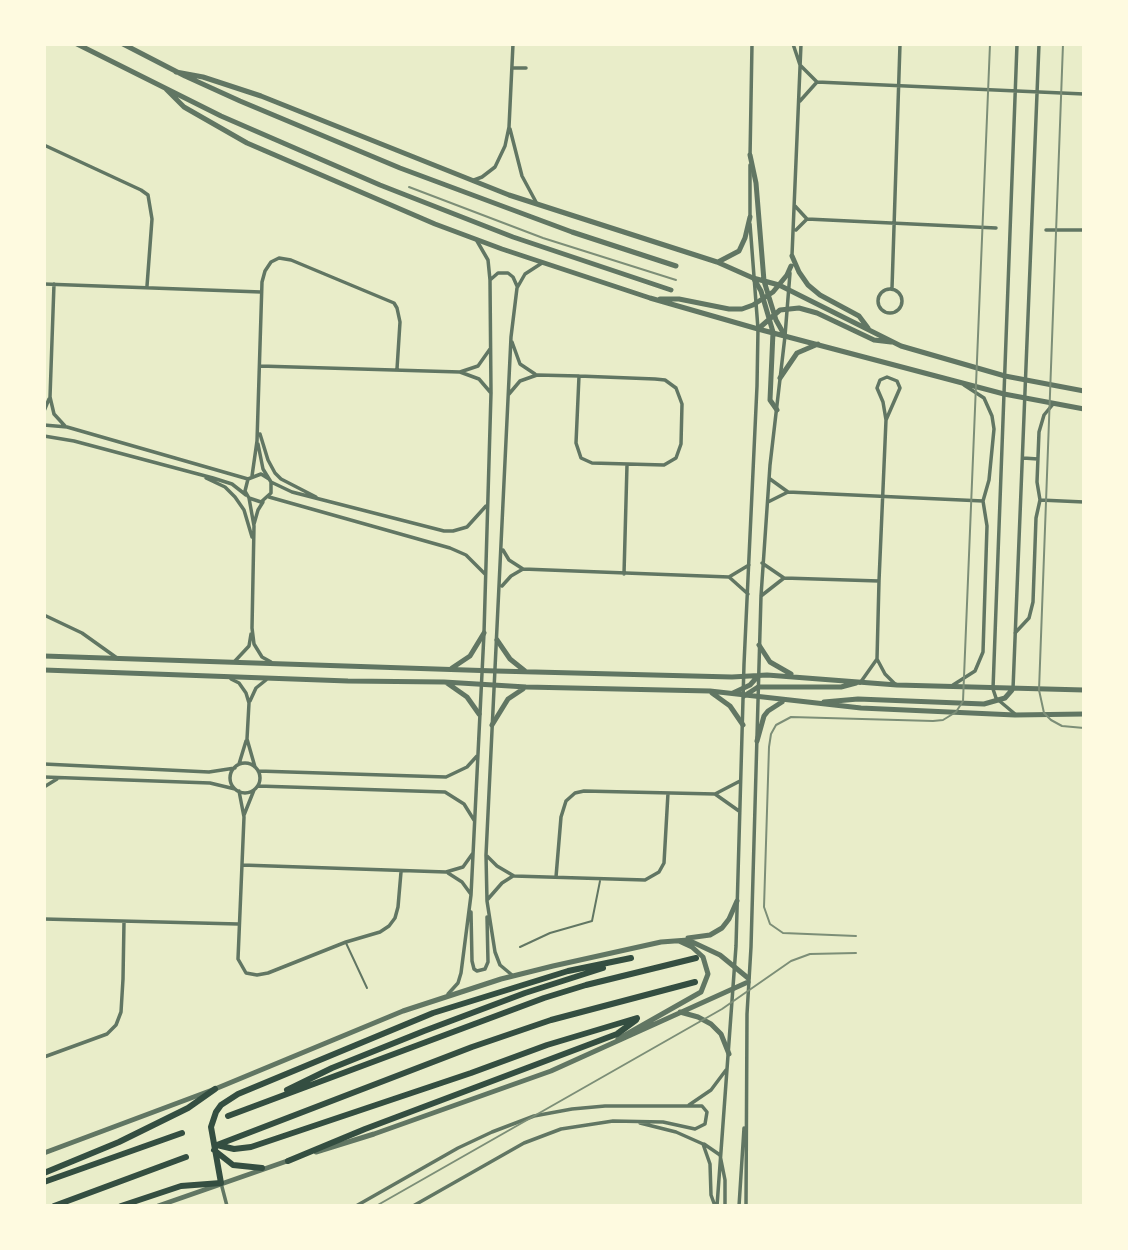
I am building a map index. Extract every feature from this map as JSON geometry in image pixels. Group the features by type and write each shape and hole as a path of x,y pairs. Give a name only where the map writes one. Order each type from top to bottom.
{"highway":[{"path":"121,1206 181,1186 221,1184 211,1127 216,1112 227,1100 238,1094 433,1013 557,974 631,958 525,993 424,1031 332,1068 244,1110"},
{"path":"228,1116 544,998 696,958"},
{"path":"216,1148 472,1047 551,1020 695,982"},
{"path":"216,1148 251,1147 547,1045 638,1018 617,1034 365,1129 288,1161"},
{"path":"44,1173 119,1142 188,1108 215,1089"},
{"path":"44,1182 182,1133"},
{"path":"216,1148 233,1165 262,1168"},
{"path":"54,1206 186,1157"}],"street":[{"path":"78,44 267,138 380,185 513,237 671,290"},
{"path":"123,44 240,101 400,168 572,232 676,266"},
{"path":"474,180 495,167 505,146 509,127 513,44"},
{"path":"716,1206 734,967 758,329 750,217 752,44"},
{"path":"793,44 800,65 817,82 1084,94"},
{"path":"746,1206 748,980 762,563 794,232 800,44"},
{"path":"892,288 900,44"},
{"path":"1015,715 998,701 993,689 1017,44"},
{"path":"817,703 858,699 979,704 1005,698 1013,689 1040,44"},
{"path":"512,68 526,68"},
{"path":"176,72 203,77 254,94 509,195 717,262 753,278 787,288 891,342"},
{"path":"799,103 817,82"},
{"path":"166,89 184,107 247,143 476,240 650,298 758,329 962,384 1084,409"},
{"path":"509,127 522,176 536,202"},
{"path":"44,145 148,195 152,219 147,286"},
{"path":"750,155 757,190 764,281 773,332 769,391 770,400 777,410"},
{"path":"795,205 807,219"},
{"path":"717,262 738,251 750,217"},
{"path":"794,232 807,219 996,228"},
{"path":"1046,230 1084,230"},
{"path":"446,996 458,983 461,973 471,895 484,633 491,393 490,280 488,260 476,240"},
{"path":"792,256 808,285 820,295 859,316 868,328"},
{"path":"254,526 245,486 250,477 257,441 261,292 265,271 271,262 279,258 286,259 390,301 397,308 400,322 397,369"},
{"path":"446,872 462,882 471,895 471,961 477,971 485,969 488,962 486,855 511,337 517,288 525,274 542,263"},
{"path":"650,298 679,299 742,309 766,297 779,285 791,266"},
{"path":"490,280 498,273 508,273 513,277 517,288"},
{"path":"753,278 766,297"},
{"path":"44,284 261,292"},
{"path":"54,284 50,397 54,414 67,427"},
{"path":"892,288 901,294 902,304 899,310 889,313 880,308 878,298 882,292 892,288"},
{"path":"758,329 771,315 788,307 817,313 874,340 891,342 1005,376 1084,391"},
{"path":"771,315 785,335"},
{"path":"511,337 520,364 537,374"},
{"path":"780,378 797,353 818,344"},
{"path":"460,372 478,366 491,347"},
{"path":"260,366 460,372 479,379 491,393"},
{"path":"508,395 520,381 537,374 665,380 677,388 680,394 681,444 676,458 664,465 585,461 577,451 576,443 579,376"},
{"path":"886,421 900,388 897,381 887,377 880,380 877,388 883,402 886,421 877,659 885,674 897,685"},
{"path":"950,687 975,671 983,653 987,526 984,501 989,480 993,422 984,398 962,384"},
{"path":"44,411 50,397"},
{"path":"1015,633 1026,622 1032,608 1036,518 1040,500 1037,482 1041,421 1054,403"},
{"path":"257,424 275,473 317,498"},
{"path":"44,425 67,427 250,477 261,474 292,492 453,531 472,523 488,504"},
{"path":"44,436 74,441 232,484 257,502 267,499 450,548 466,555 485,575"},
{"path":"235,661 249,646 252,628 254,526 258,510 272,488 263,469 257,441"},
{"path":"1023,458 1038,459"},
{"path":"624,574 627,464"},
{"path":"194,473 225,487 235,497 247,518 253,546"},
{"path":"769,478 788,492"},
{"path":"767,504 788,492 984,501"},
{"path":"1040,500 1084,502"},
{"path":"502,548 509,560 523,569 729,578 750,564"},
{"path":"762,563 784,578 880,581"},
{"path":"500,588 511,576 523,569"},
{"path":"729,578 748,594"},
{"path":"761,596 784,578"},
{"path":"44,615 82,632 118,659"},
{"path":"252,628 256,650 271,662"},
{"path":"452,668 470,656 484,633"},
{"path":"496,640 510,659 525,671"},
{"path":"759,645 774,665 797,677"},
{"path":"44,656 496,671 759,675 897,685 1084,690"},
{"path":"744,695 758,687 841,687 858,683 877,659"},
{"path":"44,670 710,691 861,708 1015,715 1084,714"},
{"path":"223,675 239,683 249,703 247,739 231,779 237,790 244,817 238,924 238,960 242,969 253,975 268,973 346,942 380,932 395,919 401,872"},
{"path":"732,693 745,688 759,675"},
{"path":"249,703 256,688 269,678"},
{"path":"444,682 464,694 479,714"},
{"path":"492,725 508,699 526,687"},
{"path":"710,691 730,706 743,725"},
{"path":"757,741 764,716 785,701"},
{"path":"244,817 260,778 247,739"},
{"path":"44,764 209,772 247,764 256,769 446,777 467,768 478,754"},
{"path":"44,777 211,783 247,793 256,787 445,792 464,804 476,823"},
{"path":"44,787 60,778"},
{"path":"556,877 561,817 569,797 584,791 715,794 741,781"},
{"path":"486,855 497,866 514,876 645,880 659,872 666,853 668,793"},
{"path":"715,794 739,811"},
{"path":"242,865 446,872 463,867 475,851"},
{"path":"513,976 496,957 487,901 502,883 514,876"},
{"path":"44,1153 215,1089 367,1025 446,996 552,966 716,932 729,919 737,901"},
{"path":"44,919 238,924"},
{"path":"44,1057 107,1034 116,1025 121,1012 124,922"},
{"path":"677,940 688,940 720,955 748,980"},
{"path":"604,1048 655,1016 696,997 701,992 708,974 703,957 692,947 677,940"},
{"path":"158,1206 262,1168 374,1134 525,1080 604,1048 732,990 748,980"},
{"path":"680,1013 698,1017 710,1024 721,1034 729,1054"},
{"path":"686,1106 711,1090 728,1065"},
{"path":"739,1206 747,1094"},
{"path":"356,1206 458,1148 534,1116 586,1107 698,1105 705,1109 707,1120 703,1126 695,1129 663,1122 635,1121 591,1123 561,1129 524,1143 414,1206"},
{"path":"635,1121 676,1132 720,1155 725,1180 725,1206"},
{"path":"703,1144 710,1164 711,1195 716,1206"},
{"path":"221,1184 227,1206"}],"lane":[{"path":"520,947 550,933 592,921 600,880"},
{"path":"346,942 367,988"}],"tram line":[{"path":"856,936 783,933 770,924 764,907 769,747 776,725 791,717 933,721 943,720 956,712 963,701 990,44"},
{"path":"1063,44 1039,690 1044,713 1051,720 1062,726 1084,728"},
{"path":"409,187 543,238 676,280"},
{"path":"376,1206 722,1009 791,961 810,954 856,953"}]}
